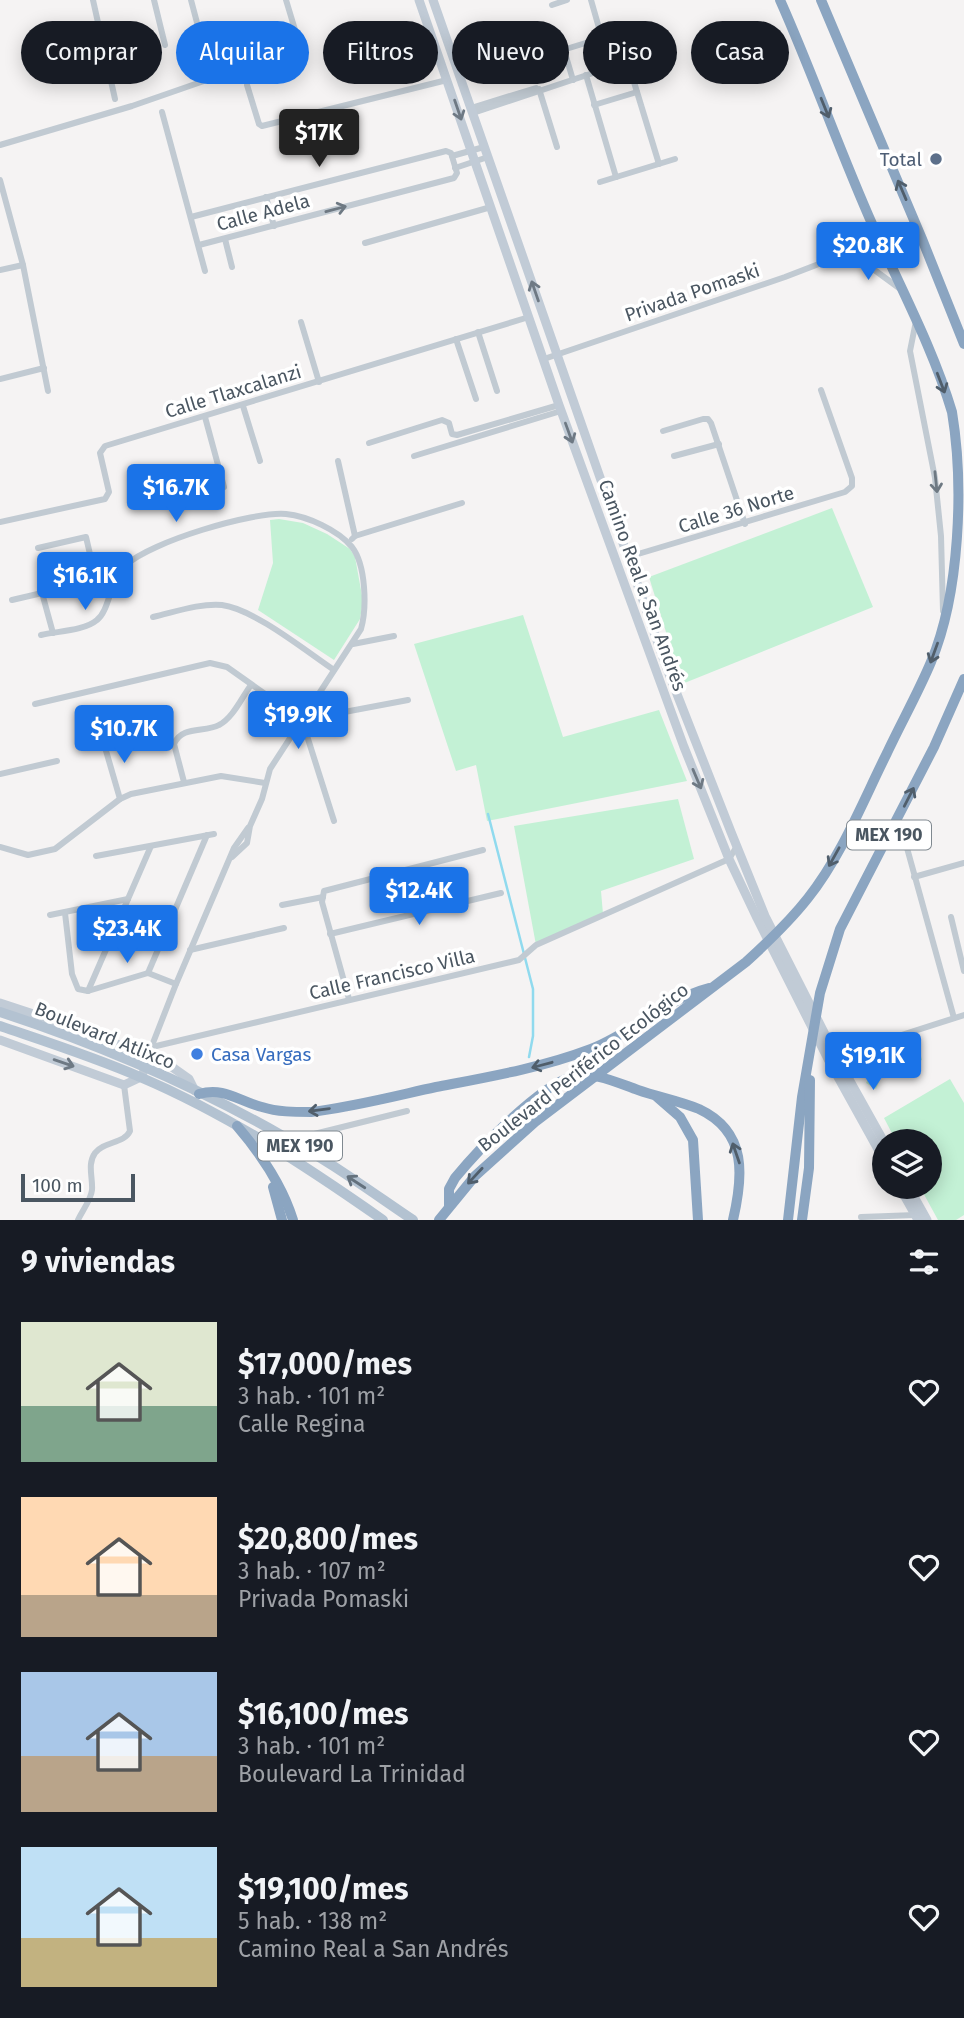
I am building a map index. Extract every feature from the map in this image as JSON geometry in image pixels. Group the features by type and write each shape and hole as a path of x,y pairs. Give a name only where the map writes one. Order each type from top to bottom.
{"highway":[{"name":"MEX 190","path":"780,0 901,290 916,319 953,413 963,501 958,560 944,623"},
{"path":"821,0 964,345"},
{"name":"Boulevard Periférico Ecológico","path":"439,1220 500,1152 758,951 809,897 833,861 931,662 944,623"},
{"name":"MEX 190","path":"810,1056 820,993 840,929 934,747 964,679"},
{"path":"197,1093 219,1091 263,1108 311,1112 512,1072 560,1060 597,1046 633,1028 685,996 715,986"},
{"path":"788,1220 802,1097 810,1056"},
{"path":"802,1220 810,1150 810,1056"},
{"path":"449,1206 449,1189 460,1172 523,1109 561,1081 575,1076 595,1077 702,1111 718,1123 731,1139 740,1161 741,1180 733,1220"},
{"path":"656,1096 680,1117 693,1140 698,1220"},
{"path":"235,1124 264,1169 274,1190 282,1220"},
{"path":"235,1124 265,1161 286,1200 293,1220"}],"main road":[{"name":"Camino Real a San Andrés","path":"419,0 560,408 684,747 729,859 872,1136"},
{"name":"Camino Real a San Andrés","path":"433,0 694,740 765,916 832,1058 876,1129"},
{"path":"579,460 592,455"},
{"path":"684,747 694,740"},
{"path":"0,1004 7,1011 85,1031 149,1057 186,1076 197,1093"},
{"name":"Boulevard Atlixco","path":"7,1011 81,1040 143,1072 290,1157 383,1220"},
{"name":"MEX 190","path":"1,1028 143,1072"},
{"path":"0,1040 124,1085 143,1072 149,1057"},
{"name":"Boulevard Atlixco","path":"143,1072 197,1093 290,1140 413,1220"},
{"path":"907,1199 917,1217"},
{"path":"915,1199 926,1220"}],"street":[{"path":"93,0 115,99"},
{"path":"154,0 164,45"},
{"path":"191,0 197,21"},
{"path":"286,0 292,21"},
{"path":"552,5 567,0"},
{"path":"592,0 598,21"},
{"path":"573,80 566,49 583,43"},
{"path":"472,111 550,83 558,84 583,76"},
{"path":"247,85 259,124 262,126 447,80"},
{"path":"0,145 132,106 195,84"},
{"path":"588,84 616,177"},
{"path":"635,84 659,164"},
{"path":"539,89 557,147"},
{"path":"594,105 637,92"},
{"path":"162,112 205,271"},
{"path":"191,217 484,147"},
{"path":"450,154 455,168 488,157"},
{"path":"600,181 675,159"},
{"name":"Calle Adela","path":"199,245 456,177 455,168"},
{"path":"0,180 23,265 48,391"},
{"path":"266,197 274,226"},
{"path":"365,243 491,207"},
{"name":"Privada Pomaski","path":"544,359 785,277 850,252 876,231"},
{"path":"225,239 232,267"},
{"path":"850,252 901,290"},
{"path":"0,270 23,265"},
{"name":"Calle Tlaxcalanzi","path":"0,522 105,499 109,492 100,453 102,448 528,317"},
{"path":"916,319 910,351 935,478 941,536 944,623"},
{"path":"301,322 319,382"},
{"path":"478,332 497,391"},
{"path":"456,339 476,399"},
{"path":"0,379 44,368"},
{"name":"Calle 36 Norte","path":"628,557 845,492 852,486 852,478 821,390"},
{"path":"243,406 260,461"},
{"path":"369,443 442,420 449,423 452,434 457,435 560,408"},
{"path":"414,456 560,408"},
{"path":"205,417 224,486"},
{"path":"663,431 708,419 719,444 744,524"},
{"path":"674,456 719,444"},
{"path":"338,461 355,536"},
{"path":"349,544 355,536 462,503"},
{"path":"41,635 90,625 100,618 112,585 127,564 142,553 173,539 254,517 287,514 306,519 349,544 358,559 366,602 361,629 270,769 262,799 250,826 236,844 176,984 149,1057"},
{"path":"38,548 86,537 93,567 112,585"},
{"path":"12,600 42,593 53,633"},
{"path":"153,617 205,606 234,608 251,615 334,670"},
{"path":"353,644 394,636"},
{"path":"35,704 210,663 227,667 302,720 334,821"},
{"path":"184,782 174,744 176,738 187,732 218,727 231,714 251,685"},
{"path":"302,720 408,700"},
{"path":"102,737 120,799"},
{"path":"0,774 57,761"},
{"path":"0,847 28,855 55,849 131,793 221,776 265,783"},
{"path":"96,856 210,834 148,973"},
{"path":"88,991 151,846"},
{"path":"729,859 737,846"},
{"path":"907,848 954,1018"},
{"path":"282,905 483,850"},
{"name":"Calle Francisco Villa","path":"152,1046 520,960 536,945 729,859"},
{"path":"914,877 964,863"},
{"path":"330,934 501,893"},
{"path":"323,894 330,934 349,999"},
{"path":"50,915 128,899"},
{"path":"65,913 72,974 78,989 88,991 148,973 176,984"},
{"path":"951,917 964,971"},
{"path":"190,950 284,928"},
{"path":"1,1028 7,1011"},
{"path":"832,1058 964,1015"},
{"path":"78,1220 92,1193 91,1159 103,1145 125,1138 130,1131 124,1085"},
{"path":"290,1140 407,1111"},
{"path":"861,1217 917,1217"}],"green space":[{"path":"832,508 873,607 682,684 649,577"},
{"path":"270,520 303,523 327,534 350,549 355,557 363,601 360,619 334,660 258,610 273,563"},
{"path":"523,615 563,737 659,710 687,781 487,821 476,765 456,771 414,644"},
{"path":"678,799 694,859 601,891 603,914 536,945 514,826"},
{"path":"918,1045 922,1060 894,1069 889,1055"},
{"path":"875,1065 884,1070 876,1089 866,1083"},
{"path":"950,1079 964,1103 964,1215 956,1220 938,1220 927,1199 942,1199 942,1129 890,1129 884,1118"}],"waterway":[{"path":"488,814 533,989 533,1036 529,1057"}],"place":[{"name":"Total","path":"936,159"},
{"name":"Casa Vargas","path":"197,1054"}]}
